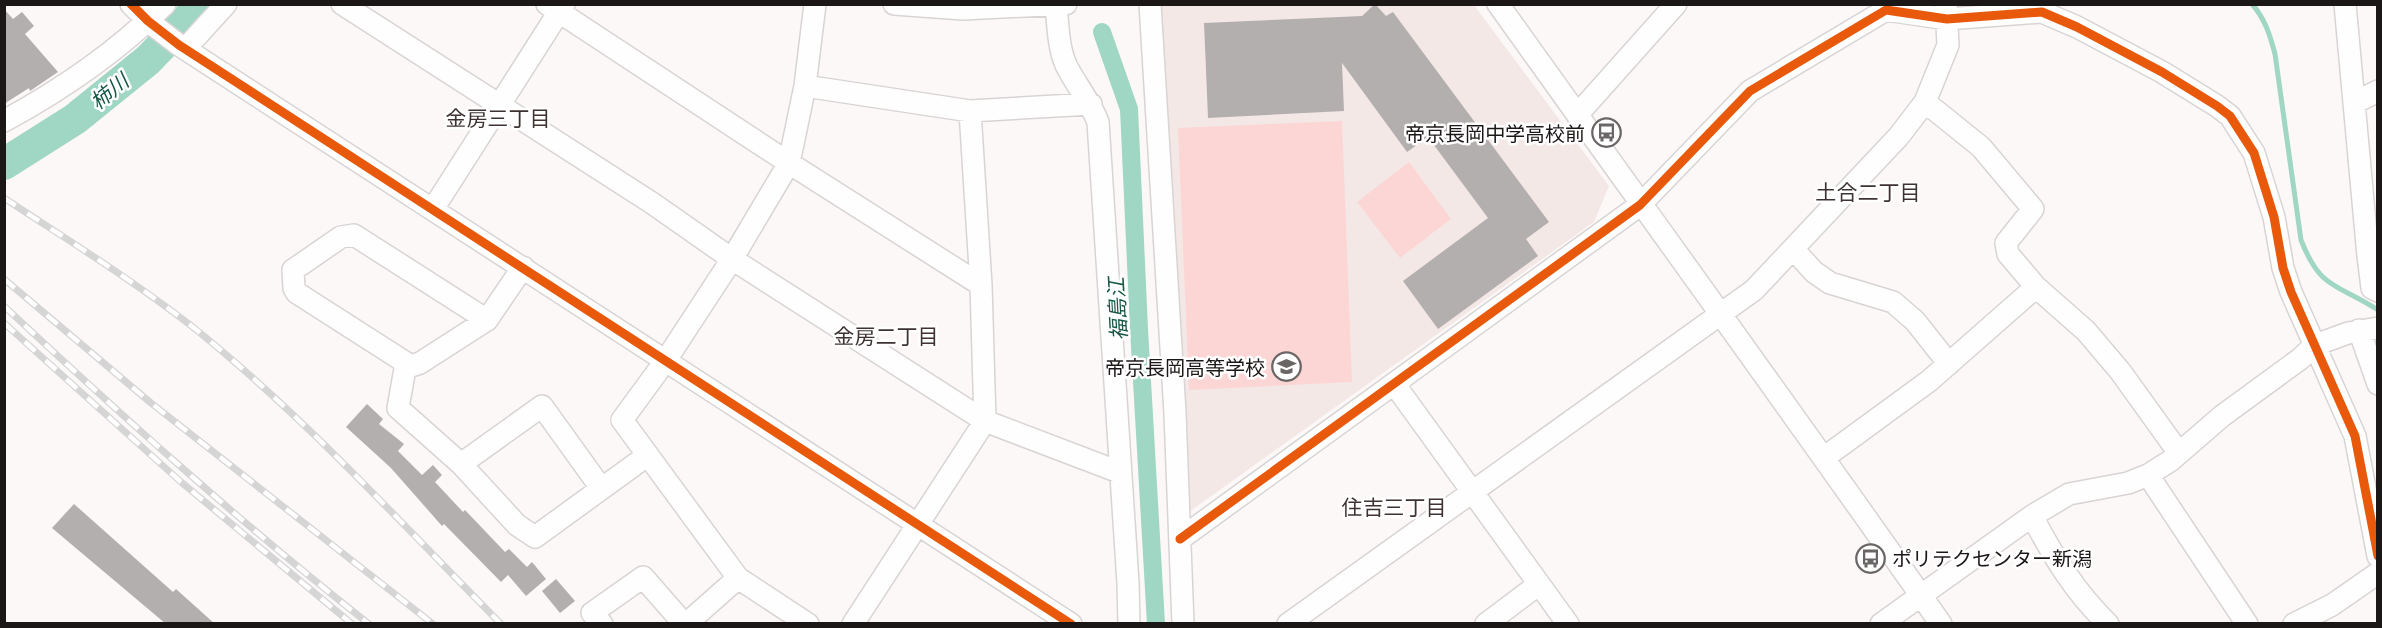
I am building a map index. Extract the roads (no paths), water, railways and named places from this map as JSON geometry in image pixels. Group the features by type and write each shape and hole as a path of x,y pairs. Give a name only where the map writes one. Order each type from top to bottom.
{"street":[{"path":"131,4 153,25 182,47 1071,624"},
{"path":"4,121 57,92 153,25 165,4"},
{"path":"182,47 226,4"},
{"path":"342,4 986,421 1119,472"},
{"path":"808,624 738,578 622,420 666,360 732,258 789,163 805,86 815,4"},
{"path":"894,4 963,9 1066,4"},
{"path":"1150,4 1175,413 1183,624"},
{"path":"1498,4 1640,205 1825,458 1941,624"},
{"path":"1577,115 1677,4"},
{"path":"2345,4 2354,104 2373,244 2372,288 2378,291"},
{"path":"1056,5 1061,52 1066,66 1091,104 1098,122 1129,624"},
{"path":"433,209 500,106 557,7 789,163 981,285"},
{"path":"1180,539 1640,205 1750,91 1880,8 1946,12 2042,12 2077,27 2162,72 2230,116 2254,153 2274,218 2283,268 2291,292 2355,436 2378,556"},
{"path":"1288,624 1754,290 1899,136 1925,102 1947,45 1946,12"},
{"path":"805,86 970,111 1091,104"},
{"path":"2354,104 2378,91"},
{"path":"1925,102 1981,147 2033,209 2006,243 2008,254 2036,287 2086,331 2120,371 2179,453"},
{"path":"853,624 986,421 981,285 970,111"},
{"path":"486,320 354,235 341,237 293,270 294,288 297,293 411,366 420,363 486,320 523,267"},
{"path":"1794,250 1814,272 1830,283 1893,302 1915,321 1949,364"},
{"path":"1825,458 1929,381 2036,287"},
{"path":"1881,624 2032,516 2069,494 2128,483 2148,475 2179,453 2222,416 2300,359 2315,345 2369,329 2378,384"},
{"path":"406,363 398,408 461,464 517,525 536,537 648,454"},
{"path":"1395,385 1568,624"},
{"path":"461,464 542,406 601,488"},
{"path":"2148,475 2247,624"},
{"path":"2032,516 2052,554 2080,596 2108,624"},
{"path":"2294,624 2332,605 2378,573"},
{"path":"603,624 592,613 643,576 685,624 738,578"},
{"path":"1486,624 1539,584"}],"waterway":[{"name":"柿川","path":"4,164 75,119 148,60 202,4"},
{"path":"2252,4 2266,28 2275,54 2301,240 2308,257 2323,277 2378,310"},
{"name":"福島江","path":"1102,32 1129,109 1156,624"}],"railway":[{"path":"4,198 144,291 231,359 350,470 501,624"},
{"path":"4,279 151,403 433,624"},
{"path":"4,306 183,469 369,624"},
{"path":"4,323 181,482 352,624"}],"place":[{"name":"帝京長岡中学高校前","path":"1606,133"},
{"name":"帝京長岡高等学校","path":"1286,367"},
{"name":"ポリテクセンター新潟","path":"1871,558"}],"district":[{"name":"金房三丁目","path":"498,118"},
{"name":"土合二丁目","path":"1868,192"},
{"name":"金房二丁目","path":"886,336"},
{"name":"住吉三丁目","path":"1394,507"}]}
